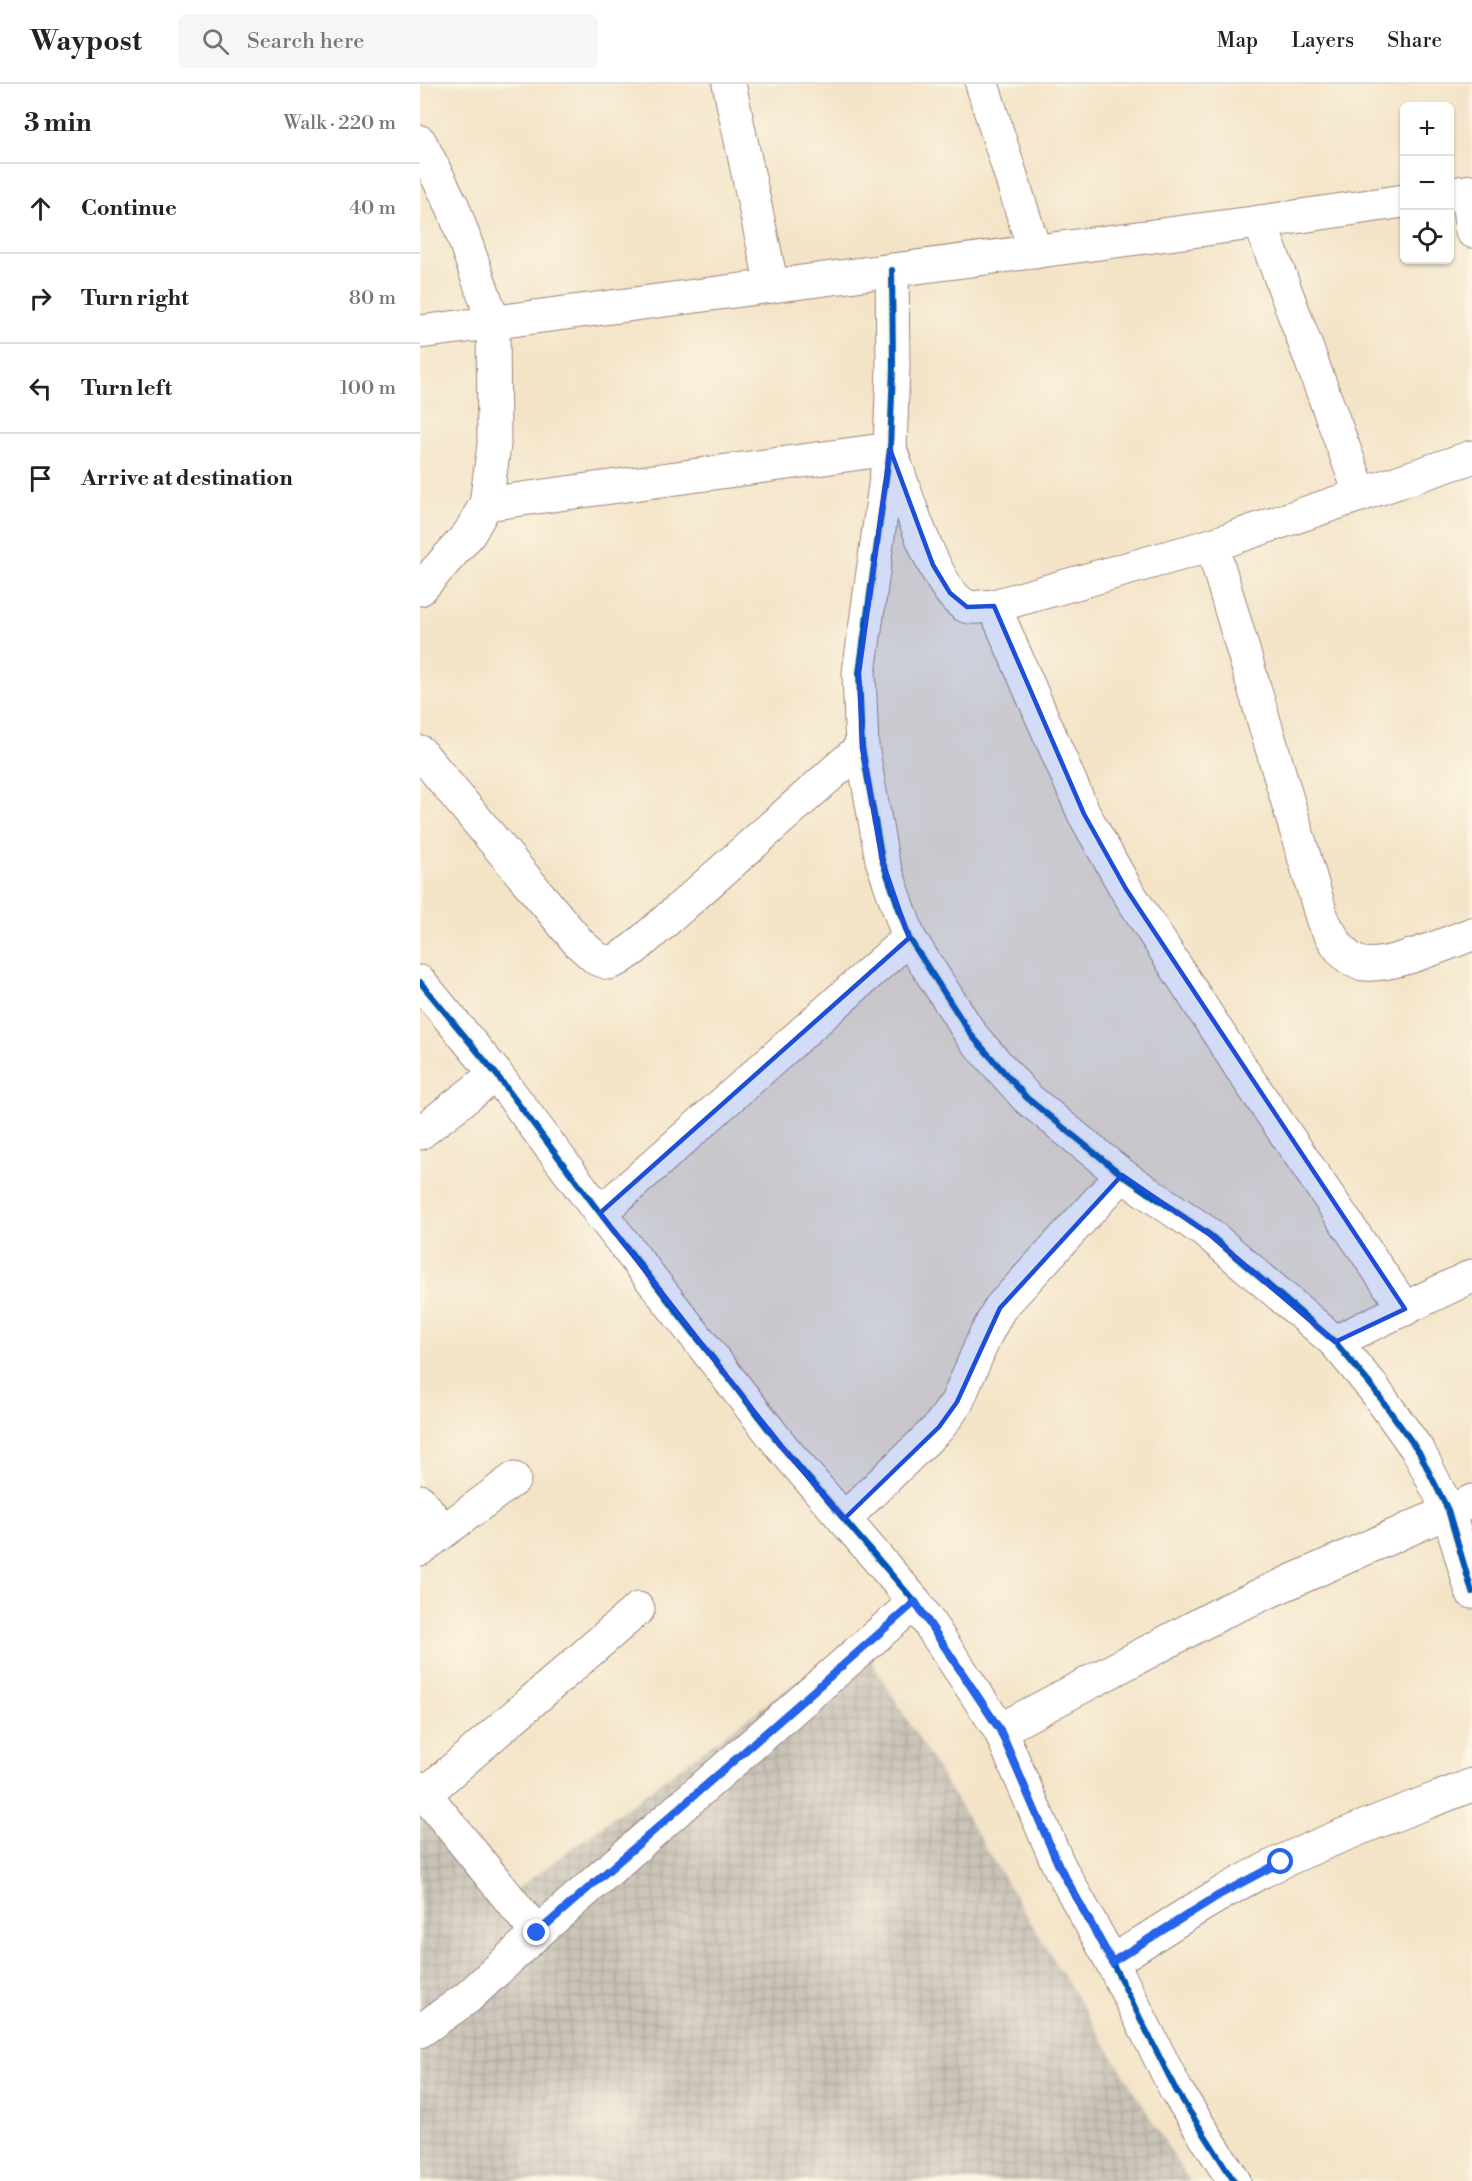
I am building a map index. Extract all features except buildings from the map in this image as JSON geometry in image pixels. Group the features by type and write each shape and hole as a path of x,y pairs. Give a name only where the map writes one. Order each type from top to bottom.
{"street":[{"path":"729,84 772,286"},
{"path":"982,84 1035,252"},
{"path":"420,142 453,207 493,321 494,445 486,504 469,534 420,589"},
{"path":"1463,192 1472,231"},
{"path":"420,332 1035,252 1400,202"},
{"path":"1260,222 1361,495"},
{"path":"892,270 893,367 890,449 859,673 862,747 882,860 909,938 972,1036 1027,1098 1122,1175 1210,1235 1335,1342 1374,1389 1460,1505 1472,1592"},
{"path":"486,504 890,449"},
{"path":"890,449 933,565 950,593 967,607 994,606 1212,545 1472,458"},
{"path":"1212,545 1323,921 1340,948 1359,963 1378,964 1410,956 1472,934"},
{"path":"994,606 1084,814 1126,889 1242,1070 1405,1309"},
{"path":"420,752 579,943 597,959 609,963 635,948 862,747"},
{"path":"600,1213 909,938"},
{"path":"420,982 496,1074 600,1213 782,1447 915,1602 1000,1730 1059,1866 1112,1962 1176,2090 1234,2181"},
{"path":"420,1133 496,1074"},
{"path":"844,1519 939,1427 957,1402 985,1336 1000,1308 1122,1175"},
{"path":"1335,1342 1472,1276"},
{"path":"420,1501 431,1540 513,1479"},
{"path":"1000,1730 1227,1610 1460,1505"},
{"path":"420,2031 467,1998 537,1933 915,1602"},
{"path":"537,1933 422,1791 638,1609"},
{"path":"1112,1962 1219,1895 1281,1862 1347,1833 1472,1785"}],"highlighted area":[{"path":"890,449 933,565 950,593 967,607 994,606 1084,814 1126,889 1405,1309 1335,1342 1210,1235 1122,1175 1000,1308 957,1402 939,1427 844,1519 782,1447 600,1213 909,938 882,860 862,747 859,673"}],"shaded area":[{"path":"857,1637 1189,2181 420,2181 420,1803 499,1902"}],"cycle path":[{"path":"892,270 893,367 890,449 859,673 862,747 882,860 909,938 972,1036 1027,1098 1122,1175 1210,1235 1335,1342 1374,1389 1419,1452 1448,1510 1472,1592"},
{"path":"420,982 496,1074 600,1213 782,1447 915,1602 1000,1730 1059,1866 1112,1962 1176,2090 1234,2181"}],"route":[{"path":"537,1933 915,1602 1000,1730 1059,1866 1112,1962 1219,1895 1281,1862"}]}
